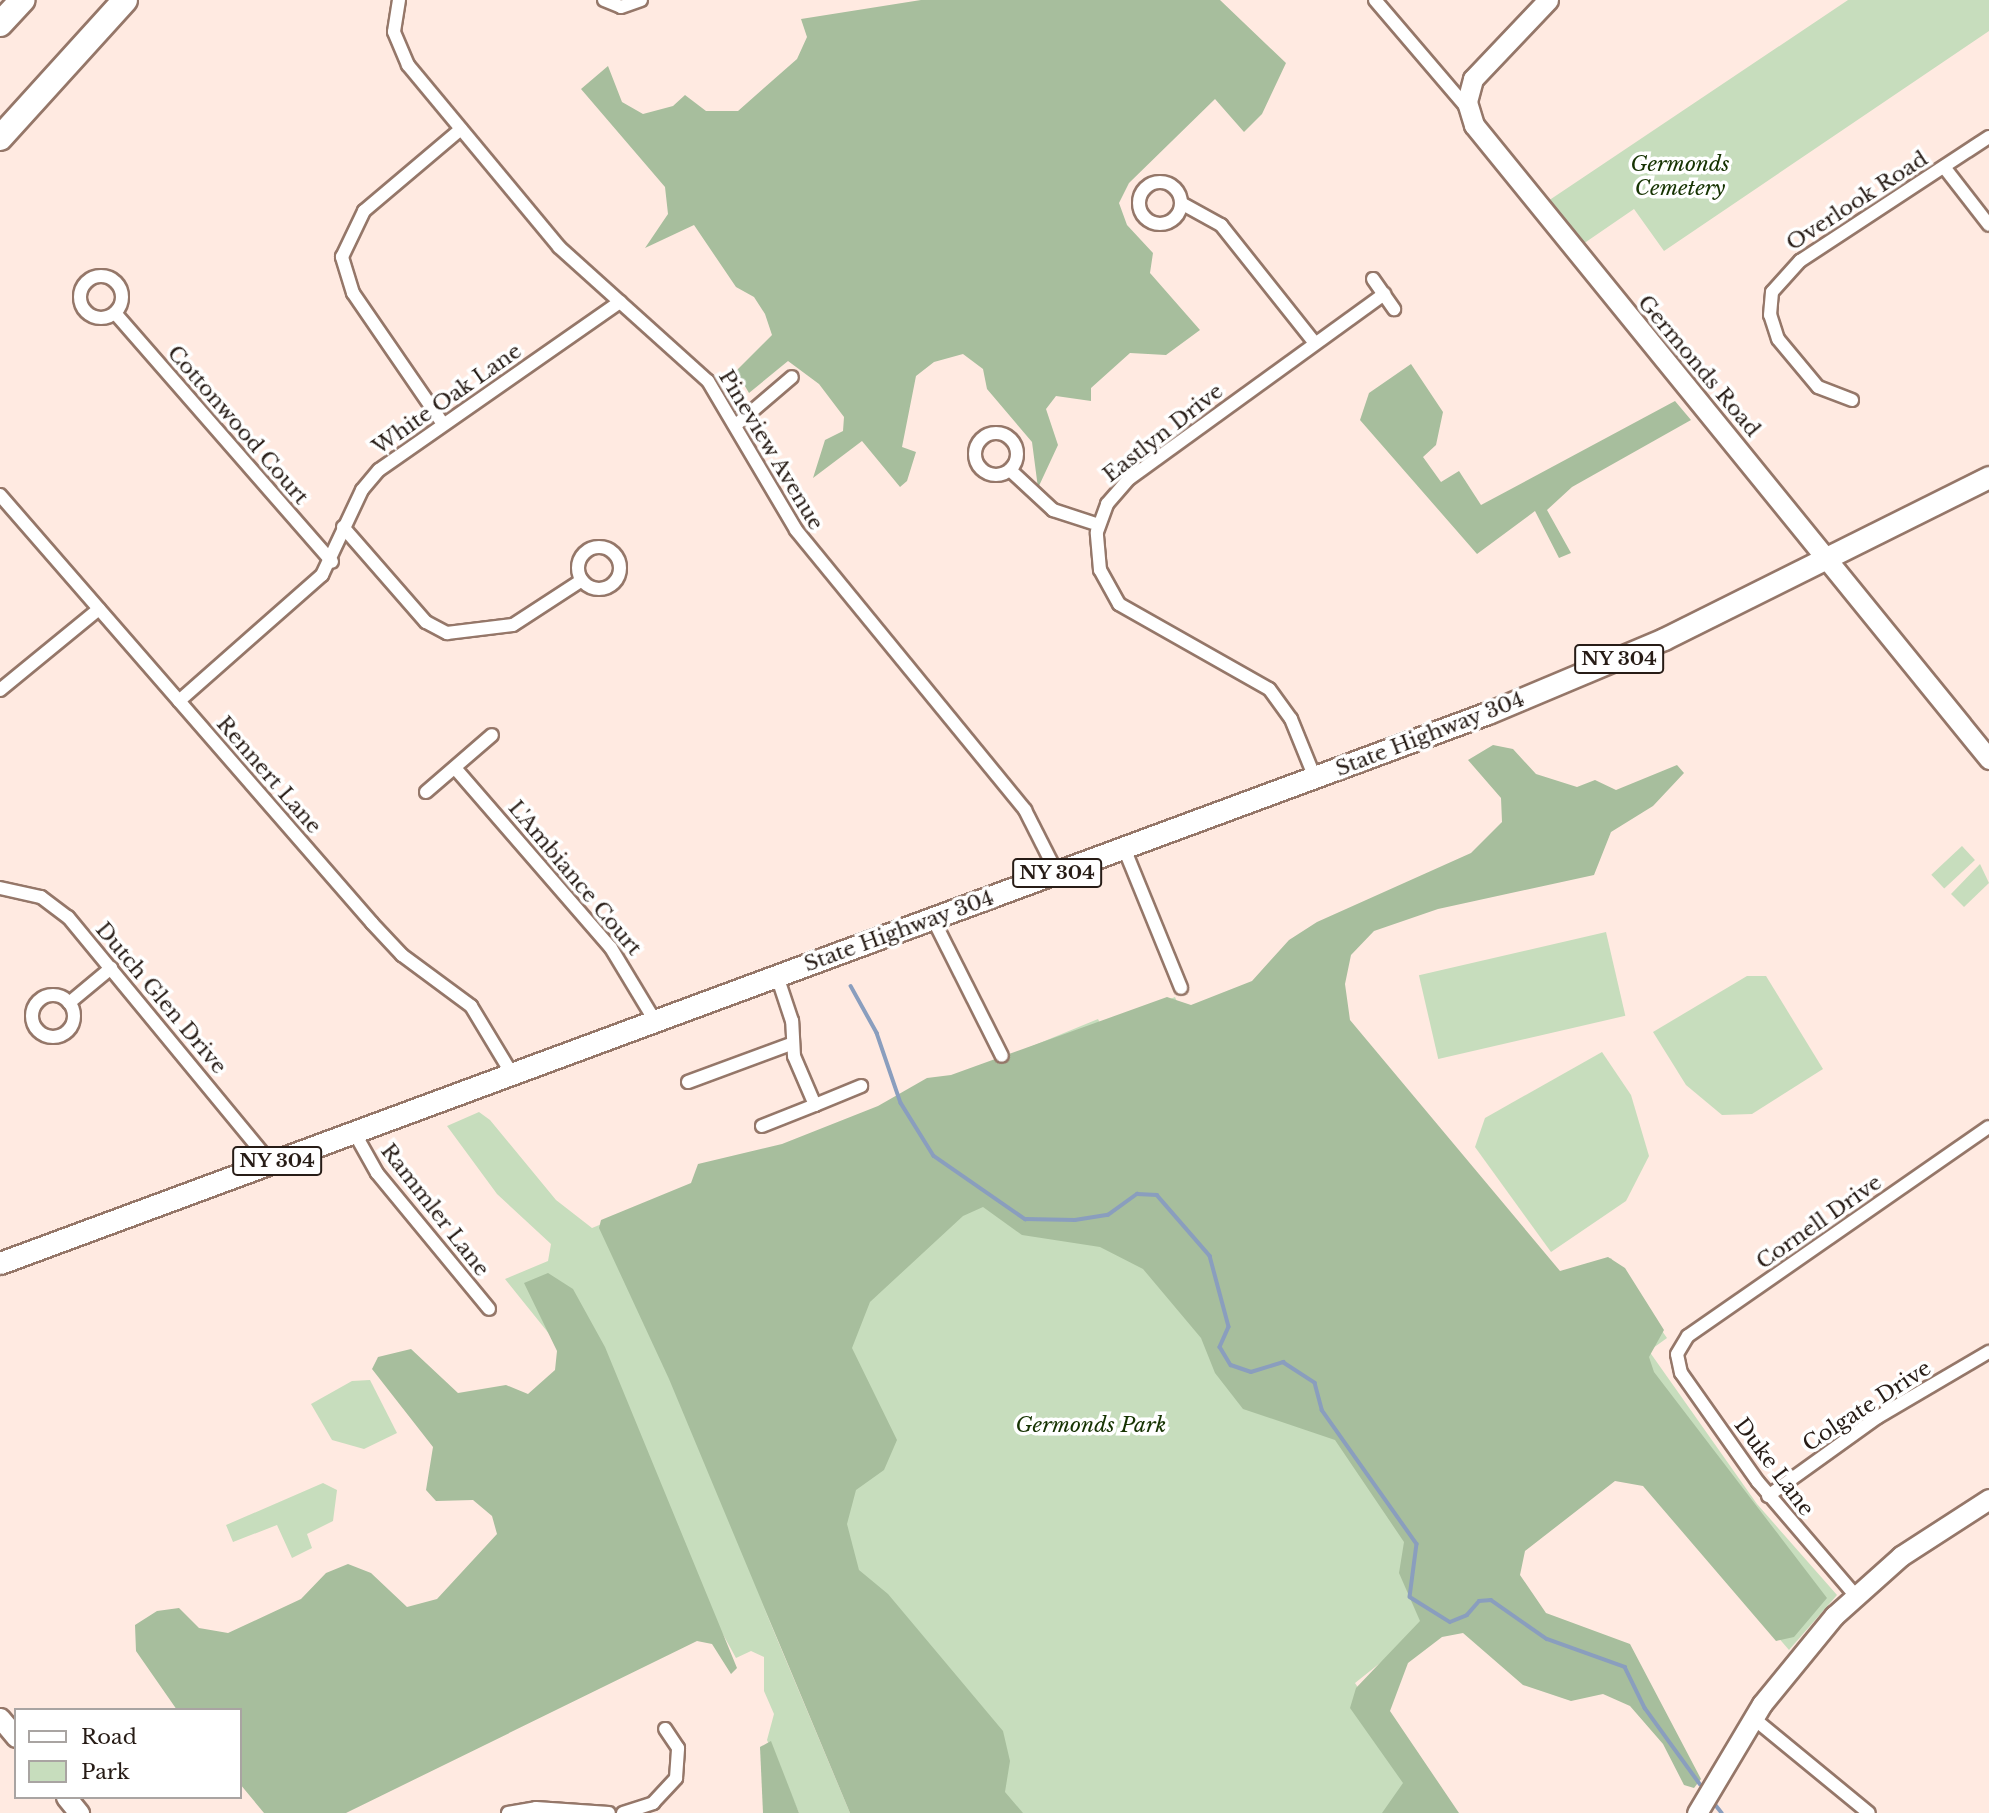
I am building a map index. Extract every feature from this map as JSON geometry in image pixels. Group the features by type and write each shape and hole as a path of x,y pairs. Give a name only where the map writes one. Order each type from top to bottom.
{"highway":[{"path":"0,24 22,0"},
{"path":"0,138 125,0"}],"main road":[{"name":"NY 304","path":"1826,559 1989,477"},
{"name":"State Highway 304","path":"0,1263 1315,778 1584,674 1826,559"}],"street":[{"name":"Pineview Avenue","path":"399,0 393,24 401,53 552,239 620,302 691,362 737,424 796,530 1025,810 1057,873"},
{"path":"604,0 621,7 641,0"},
{"path":"1375,0 1468,109"},
{"path":"1468,109 1476,76 1548,0"},
{"name":"Germonds Road","path":"1468,109 1570,248 1989,759"},
{"path":"443,424 353,293 342,257 364,211 461,129"},
{"name":"Overlook Road","path":"1852,400 1818,387 1779,339 1770,315 1772,292 1791,267 1989,137"},
{"path":"1944,167 1989,225"},
{"path":"1181,203 1221,225 1315,344"},
{"path":"1373,279 1394,309"},
{"name":"Eastlyn Drive","path":"1315,778 1291,719 1269,689 1119,604 1100,570 1099,525 1112,496 1130,478 1384,294"},
{"name":"White Oak Lane","path":"179,701 331,562 344,527 379,470 620,302"},
{"name":"Cottonwood Court","path":"115,313 331,562"},
{"path":"737,424 792,377"},
{"path":"1010,470 1053,509 1099,525"},
{"name":"Rennert Lane","path":"0,495 402,955 471,1006 512,1074"},
{"path":"344,527 426,622 447,634 513,625 582,580"},
{"path":"0,690 99,609"},
{"path":"426,792 492,735"},
{"name":"L'Ambiance Court","path":"455,768 611,948 655,1021"},
{"path":"1124,848 1181,988"},
{"name":"Dutch Glen Drive","path":"0,888 30,893 60,909 271,1163"},
{"path":"933,919 1002,1056"},
{"path":"69,1003 111,968"},
{"path":"777,976 792,1021 791,1044 815,1105"},
{"path":"688,1082 791,1044"},
{"path":"762,1126 861,1086"},
{"name":"Cornell Drive","path":"1677,1354 1688,1336 1989,1128"},
{"name":"Rammler Lane","path":"354,1132 377,1173 489,1309"},
{"name":"Colgate Drive","path":"1768,1496 1878,1417 1989,1352"},
{"name":"Duke Lane","path":"1677,1354 1679,1368 1768,1496 1855,1595"},
{"path":"1697,1813 1752,1717 1855,1595 1901,1556 1989,1499"},
{"path":"1752,1717 1869,1813"},
{"path":"0,1718 14,1735"},
{"path":"623,1813 653,1802 676,1778 678,1748 665,1729"},
{"path":"68,1799 79,1813"},
{"path":"508,1813 609,1813"}],"green space":[{"path":"921,0 1220,0 1286,63 1262,114 1244,132 1215,99 1129,183 1119,203 1127,225 1153,253 1150,273 1200,330 1166,355 1130,353 1091,388 1091,401 1056,396 1046,409 1058,445 1038,488 1032,442 987,389 983,369 963,354 934,362 916,376 902,447 916,452 907,481 900,487 862,441 813,478 825,440 843,431 844,417 819,384 788,361 749,393 736,371 772,335 765,314 754,297 736,287 694,225 645,248 668,214 665,187 581,89 608,66 622,102 643,114 673,106 685,95 706,111 738,111 797,59 807,37 801,19"},
{"name":"Germonds Cemetery","path":"1848,0 1989,0 1989,31 1664,251 1634,209 1583,244 1548,201"},
{"path":"1411,364 1443,412 1436,445 1423,457 1441,482 1459,471 1481,505 1675,401 1691,420 1572,487 1547,510 1571,553 1559,558 1535,511 1477,554 1360,420 1369,393"},
{"path":"1493,745 1513,749 1536,774 1577,787 1595,780 1616,790 1677,765 1684,773 1653,806 1611,832 1594,875 1438,909 1374,931 1351,955 1345,984 1350,1020 1560,1271 1608,1257 1625,1268 1664,1330 1649,1357 1654,1372 1827,1598 1794,1637 1776,1641 1643,1486 1615,1481 1525,1551 1520,1575 1546,1613 1630,1644 1701,1779 1694,1788 1684,1785 1663,1744 1630,1706 1603,1694 1571,1701 1523,1685 1463,1633 1442,1637 1408,1663 1390,1711 1459,1813 1382,1813 1403,1783 1350,1708 1356,1688 1420,1621 1399,1573 1404,1542 1335,1440 1243,1409 1215,1373 1201,1338 1143,1269 1100,1247 1022,1235 983,1207 963,1216 870,1302 852,1348 897,1440 884,1470 856,1490 847,1524 859,1570 888,1594 1003,1731 1010,1761 1005,1792 1023,1813 850,1813 669,1379 599,1228 601,1220 691,1183 698,1164 782,1144 878,1106 927,1078 951,1075 1167,997 1191,1005 1252,981 1289,940 1317,922 1471,853 1502,822 1501,798 1468,760"},
{"path":"1962,846 1975,860 1944,889 1931,875"},
{"path":"1980,864 1989,883 1964,907 1951,894"},
{"path":"1606,932 1625,1016 1438,1059 1419,975"},
{"path":"1747,976 1766,976 1823,1069 1752,1114 1722,1115 1686,1085 1653,1032"},
{"name":"Germonds Park","path":"1175,997 1187,1026 1566,1288 1611,1258 1667,1338 1649,1351 1757,1504 1837,1595 1789,1650 1630,1464 1355,1683 1442,1813 853,1813 762,1603 850,1813 799,1813 767,1740 774,1714 764,1691 764,1657 751,1651 736,1658 575,1366 505,1279 548,1261 551,1244 497,1194 447,1126 479,1112 490,1120 556,1200 592,1228 1098,1019 1102,1027"},
{"path":"1602,1052 1631,1095 1649,1156 1626,1201 1551,1252 1475,1147 1485,1118"},
{"path":"548,1273 573,1289 605,1347 737,1668 731,1674 712,1644 697,1641 346,1813 264,1813 242,1786 242,1708 176,1708 136,1651 135,1625 157,1611 179,1608 199,1628 228,1633 301,1599 326,1573 348,1564 371,1573 407,1607 437,1599 497,1534 492,1516 473,1500 436,1501 426,1490 433,1447 372,1369 378,1357 411,1349 458,1393 506,1385 528,1394 555,1370 557,1351 524,1283"},
{"path":"370,1380 397,1433 364,1449 332,1440 311,1404 352,1381"},
{"path":"323,1483 337,1490 333,1521 307,1534 312,1548 292,1558 277,1525 233,1542 226,1525"},
{"path":"771,1741 799,1813 763,1813 760,1747"}],"waterway":[{"path":"851,986 877,1033 901,1103 934,1156 1025,1219 1075,1220 1108,1215 1137,1194 1157,1195 1210,1256 1229,1327 1220,1347 1231,1365 1251,1372 1283,1362 1315,1383 1322,1410 1417,1544 1410,1597 1450,1622 1467,1615 1479,1601 1491,1600 1547,1639 1625,1667 1645,1708 1700,1784"},
{"path":"1715,1804 1722,1813"}]}
